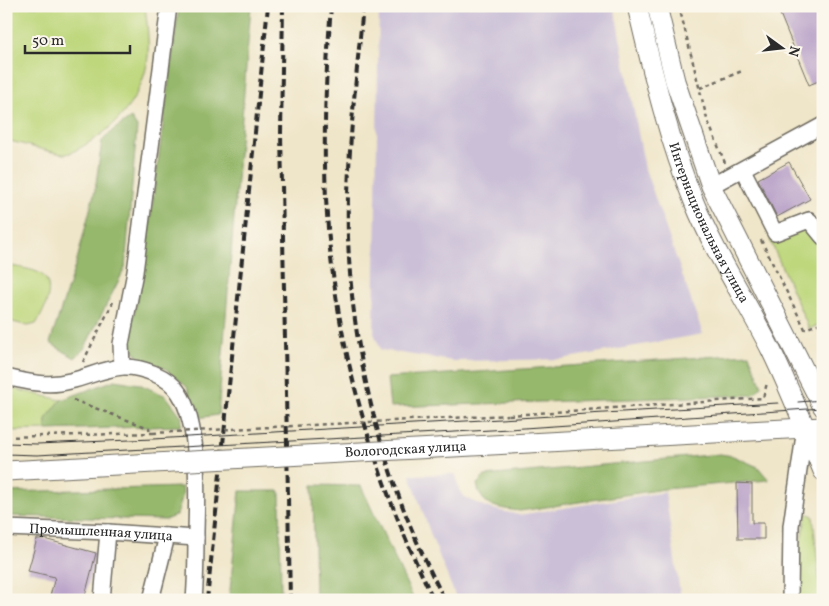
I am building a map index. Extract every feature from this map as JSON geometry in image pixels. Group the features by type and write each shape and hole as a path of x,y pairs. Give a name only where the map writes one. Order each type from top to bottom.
{"main road":[{"name":"Интернациональная улица","path":"637,6 655,83 676,157 694,204 715,249 770,349 795,402 814,427 823,471"},
{"name":"Интернациональная улица","path":"657,6 675,80 710,186 823,408"},
{"path":"814,427 823,408"},
{"name":"Вологодская улица","path":"6,471 814,427"}],"street":[{"path":"122,367 121,344 135,272 169,6"},
{"path":"710,186 743,170 823,125"},
{"path":"743,170 774,232 809,220 823,237"},
{"path":"6,377 42,384 57,384 122,367 134,368 165,379 178,391 191,421 197,476 194,600"},
{"path":"790,600 791,526 814,427"},
{"name":"Промышленная улица","path":"6,528 196,538"},
{"path":"102,600 108,532"},
{"path":"151,600 167,536"}],"path":[{"path":"700,88 742,70"},
{"path":"805,329 823,322"},
{"path":"6,437 152,433 509,415 763,398 768,385 766,378"},
{"path":"73,400 149,428 152,433"}],"shaded area":[{"path":"379,6 614,6 645,169 703,334 562,359 453,361 381,350 374,333"},
{"path":"456,474 459,490 467,499 488,508 519,515 665,492 681,600 457,600 432,538 410,475"}],"green space":[{"path":"6,6 145,6 148,56 146,69 137,93 122,114 104,133 73,152 62,154 6,140"},
{"path":"179,6 251,6 218,415 197,418 187,387 166,369 139,358 128,342 144,267"},
{"path":"131,118 137,127 125,268 84,349 75,358 50,343 77,260 95,190 102,141 113,130"},
{"path":"808,223 823,256 823,323 809,329 770,240"},
{"path":"6,265 34,271 46,279 49,291 48,299 36,324 28,326 6,320"},
{"path":"749,354 762,386 753,395 390,407 387,378"},
{"path":"115,380 139,384 166,396 182,417 181,426 46,430 46,419 61,400"},
{"path":"6,387 61,400 46,419 46,430 6,431"},
{"path":"720,454 733,456 758,467 769,480 664,489 520,511 498,507 487,502 482,498 477,484 485,476"},
{"path":"313,485 361,486 414,600 315,600"},
{"path":"182,487 183,494 177,515 165,520 6,516 6,492"},
{"path":"240,491 280,491 281,600 229,600"},
{"path":"807,513 813,516 821,600 796,600 796,565"}],"building":[{"path":"784,6 821,6 823,11 823,79 809,85 778,9"},
{"path":"789,162 810,199 777,217 758,179"},
{"path":"737,483 752,484 752,523 764,523 764,539 738,539"},
{"path":"37,539 44,539 96,553 84,600 49,600 55,577 28,571"}],"tram line":[{"path":"798,402 823,400"},
{"path":"6,443 37,444 153,439 778,403"},
{"path":"6,454 37,455 509,429 823,408"}],"railway":[{"path":"207,600 268,6"},
{"path":"283,6 281,133 290,600"},
{"path":"331,6 326,86 325,165 333,278 355,389 371,443 410,549 434,600"},
{"path":"363,6 352,122 348,208 351,284 357,331 365,378 389,469 424,558 445,600"}]}
